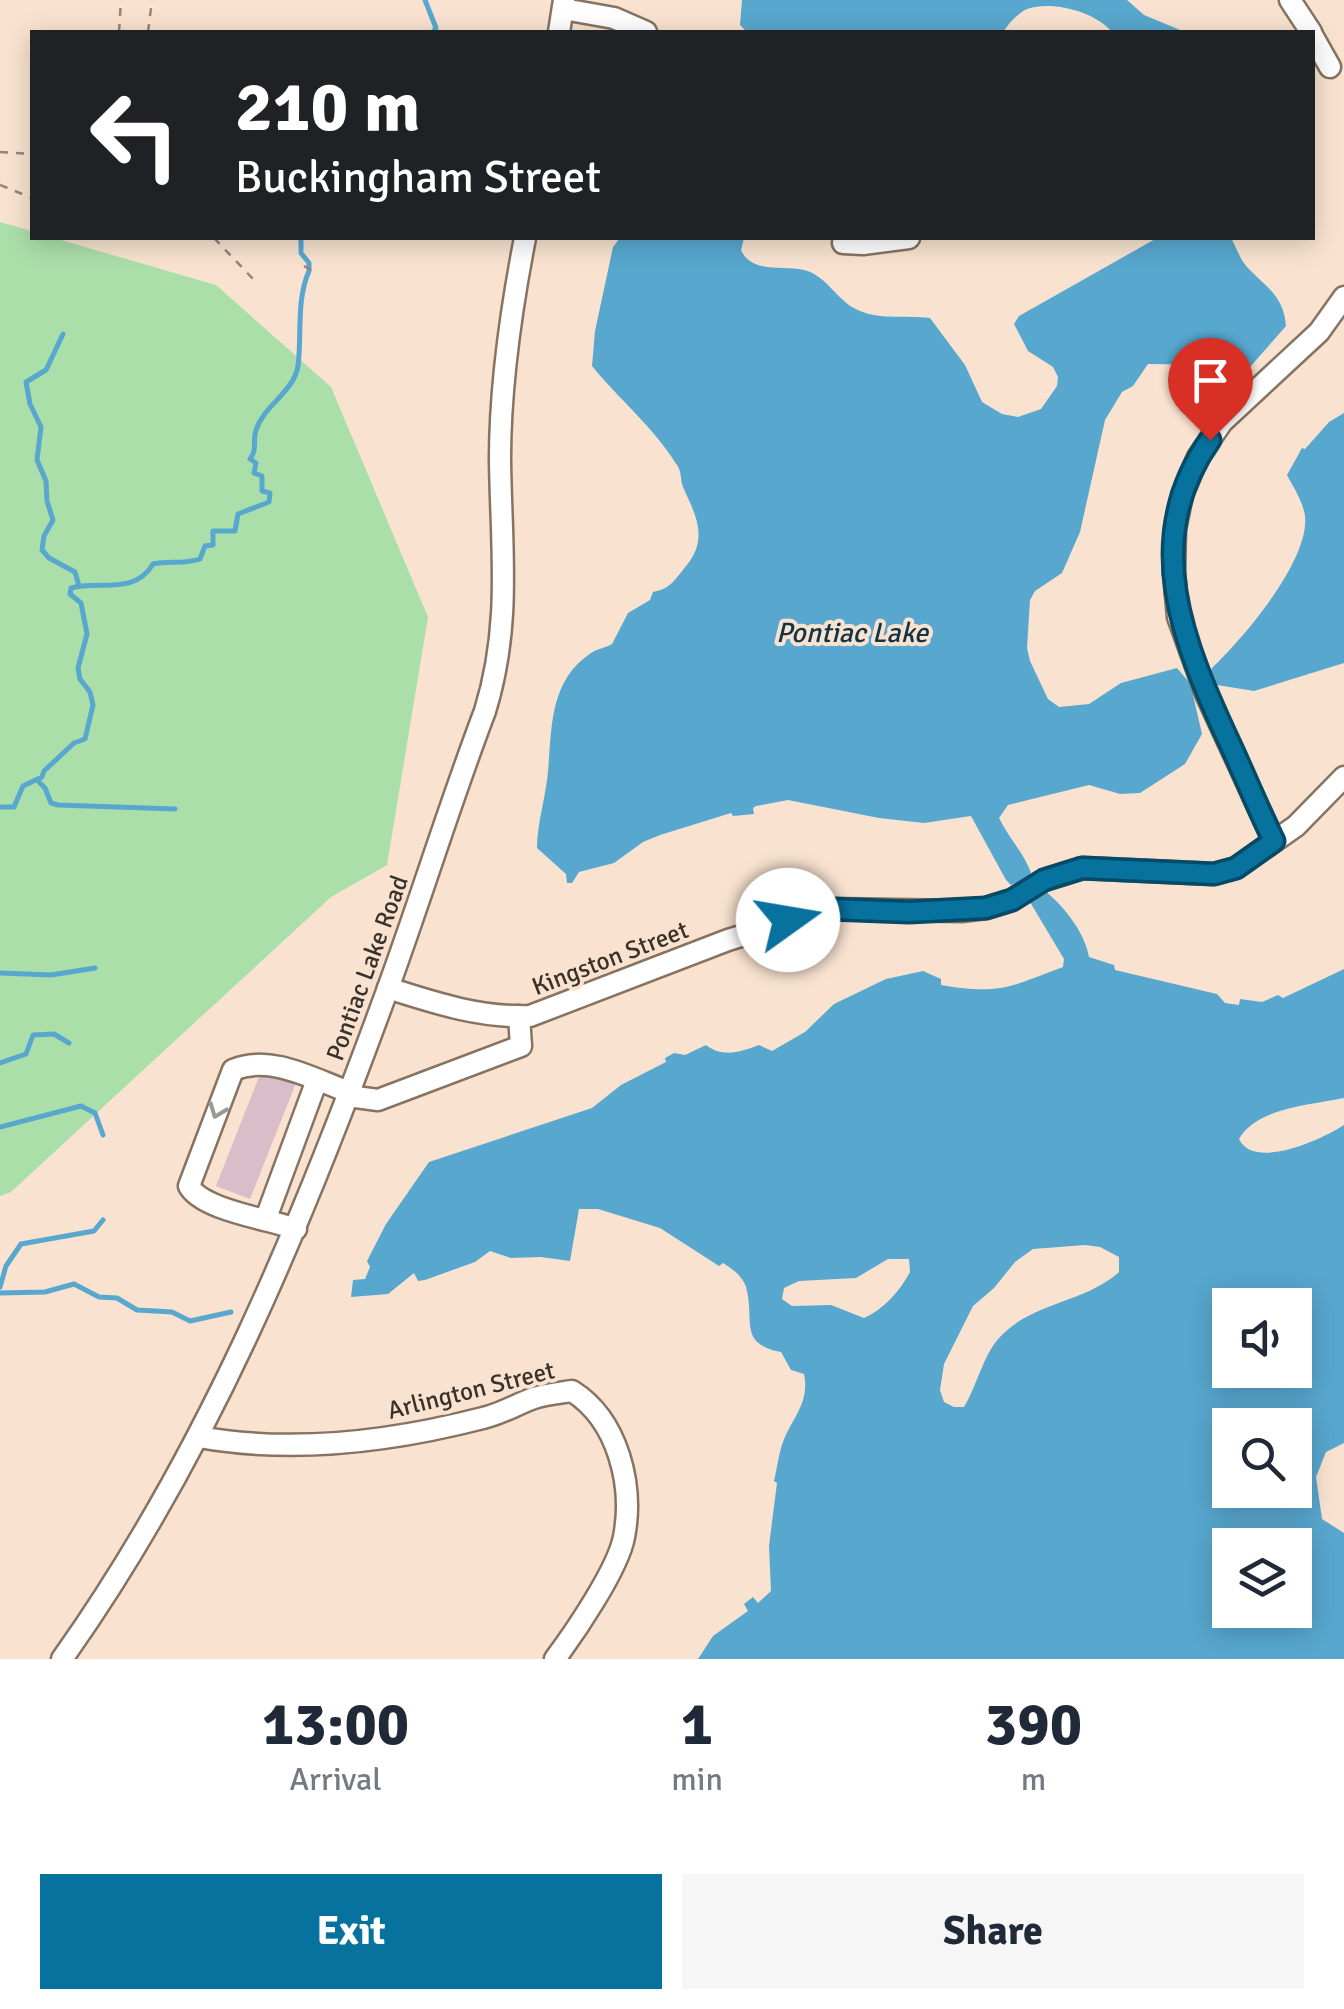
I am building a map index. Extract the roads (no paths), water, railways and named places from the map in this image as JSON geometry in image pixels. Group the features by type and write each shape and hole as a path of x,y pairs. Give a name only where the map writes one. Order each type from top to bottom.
{"street":[{"path":"1290,0 1309,30"},
{"path":"559,30 564,4 641,30"},
{"path":"1315,40 1329,69"},
{"name":"Pontiac Lake Road","path":"62,1659 142,1536 198,1437 296,1228 388,988 486,710 502,646 502,420 507,342 525,240"},
{"path":"843,242 894,240"},
{"path":"1274,841 1206,694 1178,617 1175,529 1182,495 1198,457 1222,422 1319,332 1344,297"},
{"name":"Kingston Street","path":"388,988 468,1011 520,1016 550,1010 728,940 830,909 961,912 986,908 1012,900 1044,880 1082,868 1214,874 1236,868 1296,826 1344,777"},
{"path":"296,1228 235,1212 194,1196 188,1186 233,1070 250,1063 273,1064 349,1094 378,1100 520,1046 520,1016"},
{"path":"266,1218 316,1080"},
{"name":"Arlington Street","path":"198,1437 245,1445 340,1443 402,1436 487,1417 538,1397 572,1391 588,1401 606,1426 620,1458 625,1484 624,1539 614,1565 555,1659"}],"water":[{"path":"742,0 1127,0 1144,15 1180,30 1110,30 1085,14 1049,6 1023,11 1005,30 745,30 740,25"},
{"name":"Pontiac Lake","path":"618,240 744,240 741,250 752,263 812,273 860,311 930,318 965,365 982,402 1002,414 1018,417 1041,409 1057,386 1058,377 1053,367 1028,351 1014,324 1019,316 1153,240 1232,240 1245,264 1278,299 1286,326 1243,375 1212,365 1148,364 1133,386 1122,392 1105,420 1080,532 1062,573 1035,591 1030,600 1027,648 1048,699 1059,707 1089,704 1121,683 1177,668 1189,682 1209,675 1286,576 1304,534 1305,516 1287,475 1302,448 1344,413 1344,663 1254,691 1211,684 1196,690 1193,695 1202,734 1185,764 1140,793 1120,794 1089,785 1008,805 999,818 1024,859 1038,892 1045,891 1066,912 1089,957 1114,965 1115,970 1217,994 1225,1003 1239,1005 1240,999 1262,1002 1278,995 1283,998 1344,969 1344,1098 1272,1114 1247,1128 1239,1139 1247,1148 1273,1152 1306,1144 1344,1125 1344,1443 1326,1452 1316,1477 1322,1519 1344,1533 1344,1659 698,1659 713,1636 748,1611 744,1604 753,1597 758,1603 771,1591 769,1546 777,1483 774,1481 783,1442 805,1393 804,1374 791,1370 781,1352 754,1337 747,1291 738,1275 660,1228 598,1209 579,1209 570,1261 511,1258 490,1251 475,1262 425,1280 418,1281 414,1273 388,1294 351,1297 353,1280 365,1279 370,1267 367,1261 386,1224 429,1162 592,1108 621,1085 666,1062 665,1058 674,1053 685,1055 706,1045 725,1053 759,1045 772,1051 805,1032 834,1004 886,979 923,971 941,979 941,985 991,989 1063,967 1064,959 1018,882 1011,885 1006,880 971,816 924,823 788,800 756,806 754,814 731,813 660,835 614,863 579,872 572,883 567,883 566,874 537,848 552,722 567,677 591,653 612,644 628,613 676,579 694,555 699,535 677,465 592,366 595,331 613,247","holes":["1100,1247 1119,1257 1119,1272 1091,1290 1013,1325 989,1353 964,1407 944,1402 940,1390 944,1364 973,1306 1015,1262 1033,1249","888,1259 909,1259 910,1272 901,1286 885,1304 864,1318 831,1305 792,1306 782,1299 784,1288 799,1281 856,1278"]}],"waterway":[{"path":"425,0 434,30"},
{"path":"0,807 14,807 23,786 42,777 74,743 85,739 93,705 78,668 87,634 81,603 70,594 71,588 126,584 145,574 153,564 200,559 205,546 213,545 213,531 235,531 238,514 269,502 270,493 262,491 262,476 254,473 256,463 250,459 260,421 291,383 298,366 301,306 309,271 309,263 301,253 301,240"},
{"path":"63,334 46,370 26,382 30,404 41,427 37,460 46,481 53,520 42,550 75,572 79,586"},
{"path":"37,780 51,803 58,805 175,809"},
{"path":"0,973 51,975 95,968"},
{"path":"0,1063 26,1054 33,1035 54,1034 69,1043"},
{"path":"0,1127 81,1106 95,1113 103,1135"},
{"path":"0,1287 6,1266 21,1244 94,1231 103,1220"},
{"path":"0,1293 45,1292 74,1284 99,1297 117,1298 137,1310 172,1312 190,1321 231,1312"}]}
